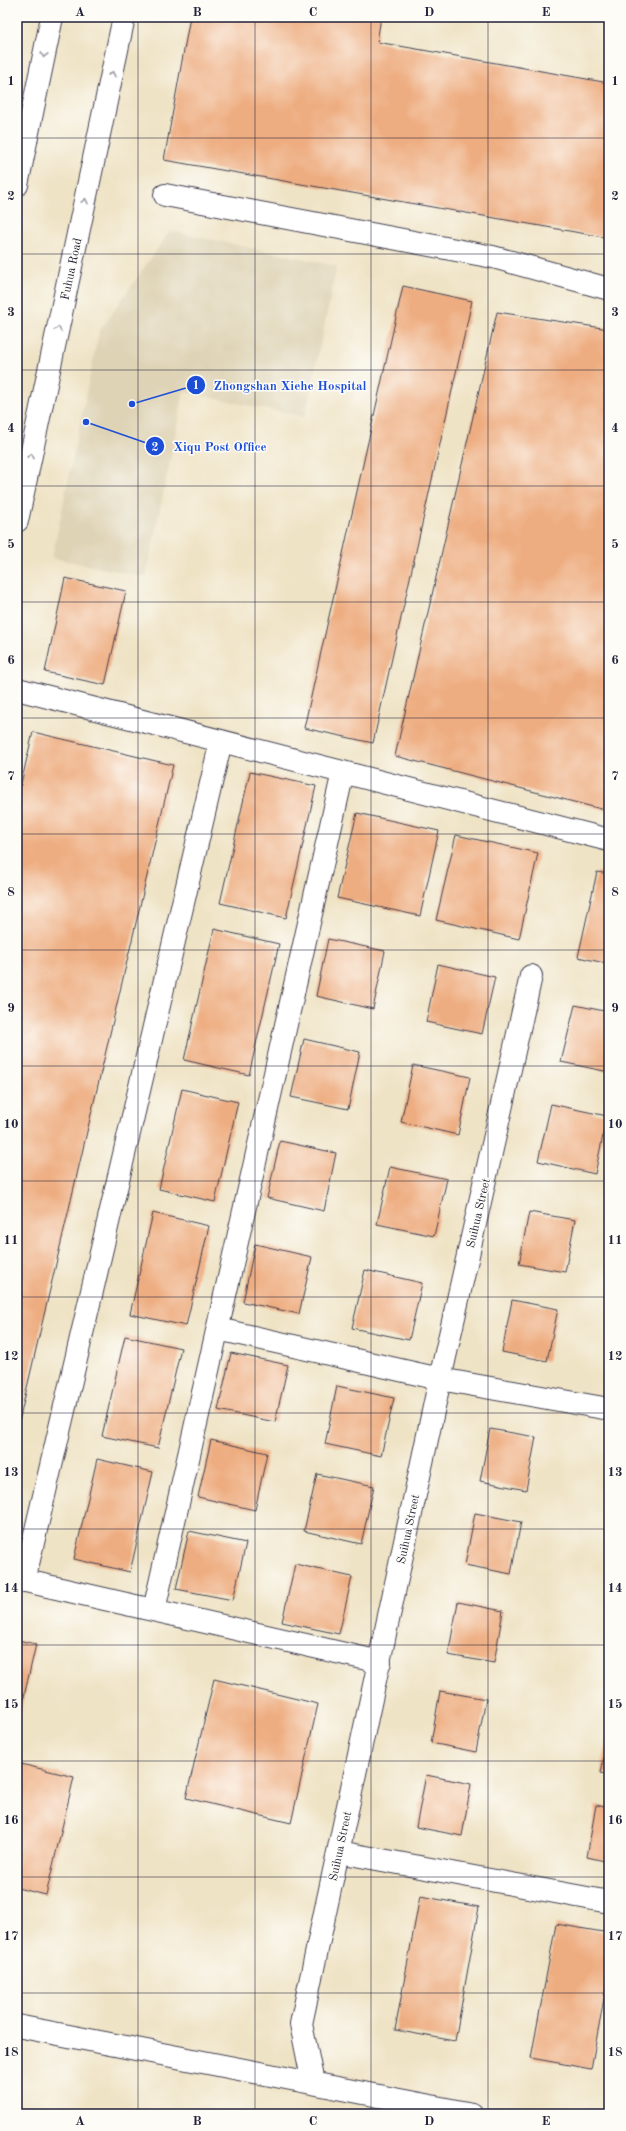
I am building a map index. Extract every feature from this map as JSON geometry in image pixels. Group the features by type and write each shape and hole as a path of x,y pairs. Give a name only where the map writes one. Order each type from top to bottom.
{"street":[{"path":"17,181 52,17"},
{"name":"Fuhua Road","path":"17,521 124,17"},
{"path":"165,195 493,257 609,289"},
{"path":"17,689 609,840"},
{"path":"221,741 21,1580 380,1662"},
{"path":"154,1610 343,772"},
{"name":"Suihua Street","path":"313,2083 301,2024 440,1379 531,976"},
{"path":"218,1329 440,1379 609,1409"},
{"path":"339,1852 609,1902"},
{"path":"17,2026 472,2114"}],"shaded area":[{"path":"170,231 337,266 305,417 184,392 146,577 52,558 99,332"}],"building":[{"path":"190,17 381,17 377,42 609,83 609,238 164,160"},
{"path":"403,286 472,301 373,743 304,728"},
{"path":"497,312 609,329 609,811 395,756"},
{"path":"65,578 126,591 105,685 45,672"},
{"path":"33,732 173,765 18,1426 17,801"},
{"path":"250,772 316,786 286,918 220,903"},
{"path":"357,813 439,831 420,916 337,898"},
{"path":"456,835 538,853 519,939 436,920"},
{"path":"597,872 609,874 609,964 578,957"},
{"path":"214,929 279,944 249,1075 184,1060"},
{"path":"328,939 385,951 373,1009 316,996"},
{"path":"438,964 495,977 482,1034 426,1022"},
{"path":"575,1005 609,1012 609,1072 561,1062"},
{"path":"304,1039 360,1052 348,1109 291,1097"},
{"path":"413,1065 470,1077 458,1135 401,1122"},
{"path":"182,1089 238,1102 215,1202 159,1189"},
{"path":"551,1104 607,1116 595,1174 538,1161"},
{"path":"280,1141 336,1153 324,1211 267,1198"},
{"path":"390,1167 447,1179 434,1236 377,1224"},
{"path":"529,1212 575,1220 565,1272 519,1264"},
{"path":"153,1213 209,1226 186,1326 130,1314"},
{"path":"255,1244 312,1257 299,1314 243,1302"},
{"path":"365,1270 422,1283 409,1340 352,1328"},
{"path":"512,1300 558,1309 547,1361 502,1352"},
{"path":"125,1336 181,1348 158,1448 102,1436"},
{"path":"231,1353 288,1365 275,1422 218,1410"},
{"path":"337,1386 394,1398 381,1456 325,1444"},
{"path":"490,1429 536,1437 526,1490 480,1481"},
{"path":"211,1440 267,1453 255,1510 198,1497"},
{"path":"97,1459 153,1472 130,1572 74,1559"},
{"path":"317,1474 374,1486 361,1544 304,1531"},
{"path":"475,1513 521,1522 511,1574 465,1565"},
{"path":"189,1531 246,1543 233,1600 176,1589"},
{"path":"295,1564 352,1577 339,1634 282,1622"},
{"path":"458,1602 503,1611 494,1663 448,1655"},
{"path":"17,1640 36,1644 18,1723 17,1723"},
{"path":"214,1679 318,1704 291,1823 186,1798"},
{"path":"440,1691 486,1699 476,1752 431,1743"},
{"path":"608,1736 609,1737 609,1775 601,1773"},
{"path":"17,1763 74,1777 46,1895 17,1888"},
{"path":"426,1775 471,1784 462,1836 416,1827"},
{"path":"596,1805 609,1808 609,1862 587,1857"},
{"path":"420,1896 479,1907 455,2041 395,2030"},
{"path":"556,1924 609,1933 609,1971 591,2069 531,2058"}],"place":[{"name":"Zhongshan Xiehe Hospital","path":"132,404"},
{"name":"Xiqu Post Office","path":"86,422"}]}
